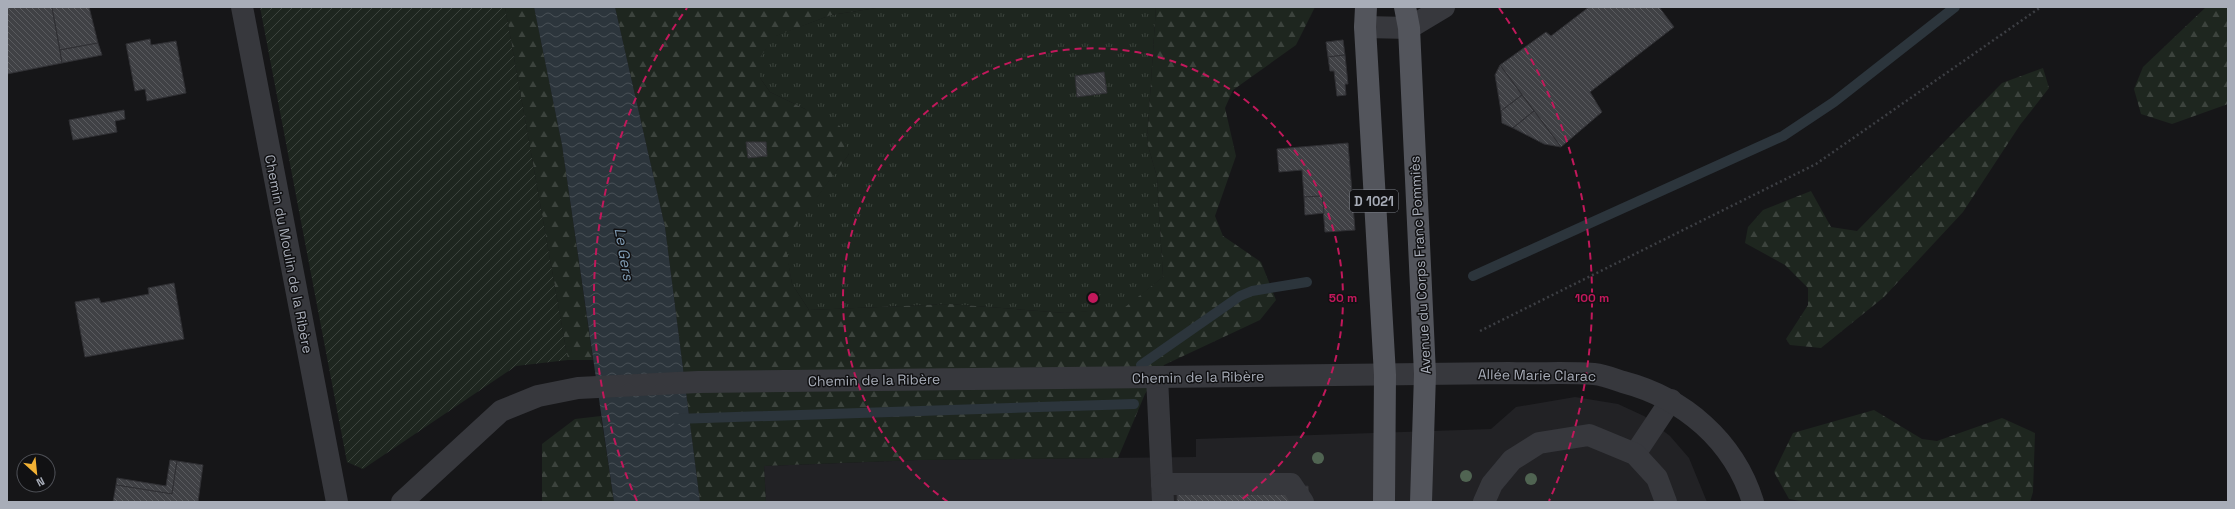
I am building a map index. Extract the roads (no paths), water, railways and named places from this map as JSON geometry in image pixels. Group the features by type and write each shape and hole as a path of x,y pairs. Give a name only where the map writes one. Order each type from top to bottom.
{"main road":[{"name":"D 1021","path":"1365,17 1385,375 1384,502"},
{"name":"Avenue du Corps Franc Pommiès","path":"1407,17 1425,374 1422,502"}],"street":[{"name":"Chemin du Moulin de la Ribère","path":"242,7 337,502"},
{"path":"1365,17 1407,17 1444,7"},
{"name":"Allée Marie Clarac","path":"1385,375 1596,374 1641,386 1671,400 1704,424 1731,454 1748,486 1753,502"},
{"name":"Chemin de la Ribère","path":"402,502 501,411 538,396 578,388 698,382 1385,375"},
{"path":"1157,377 1162,493 1291,484 1303,502"},
{"path":"1635,454 1671,400"},
{"path":"1484,502 1492,484 1512,460 1539,443 1589,435 1635,454 1657,478 1666,502"}],"water":[{"name":"Le Gers","path":"534,7 615,7 665,227 700,502 614,502 562,145"}],"waterway":[{"path":"1473,276 1783,136 1834,102 1955,7"},
{"path":"1141,365 1240,296 1252,291 1307,282"},
{"path":"676,419 1134,404"}]}
